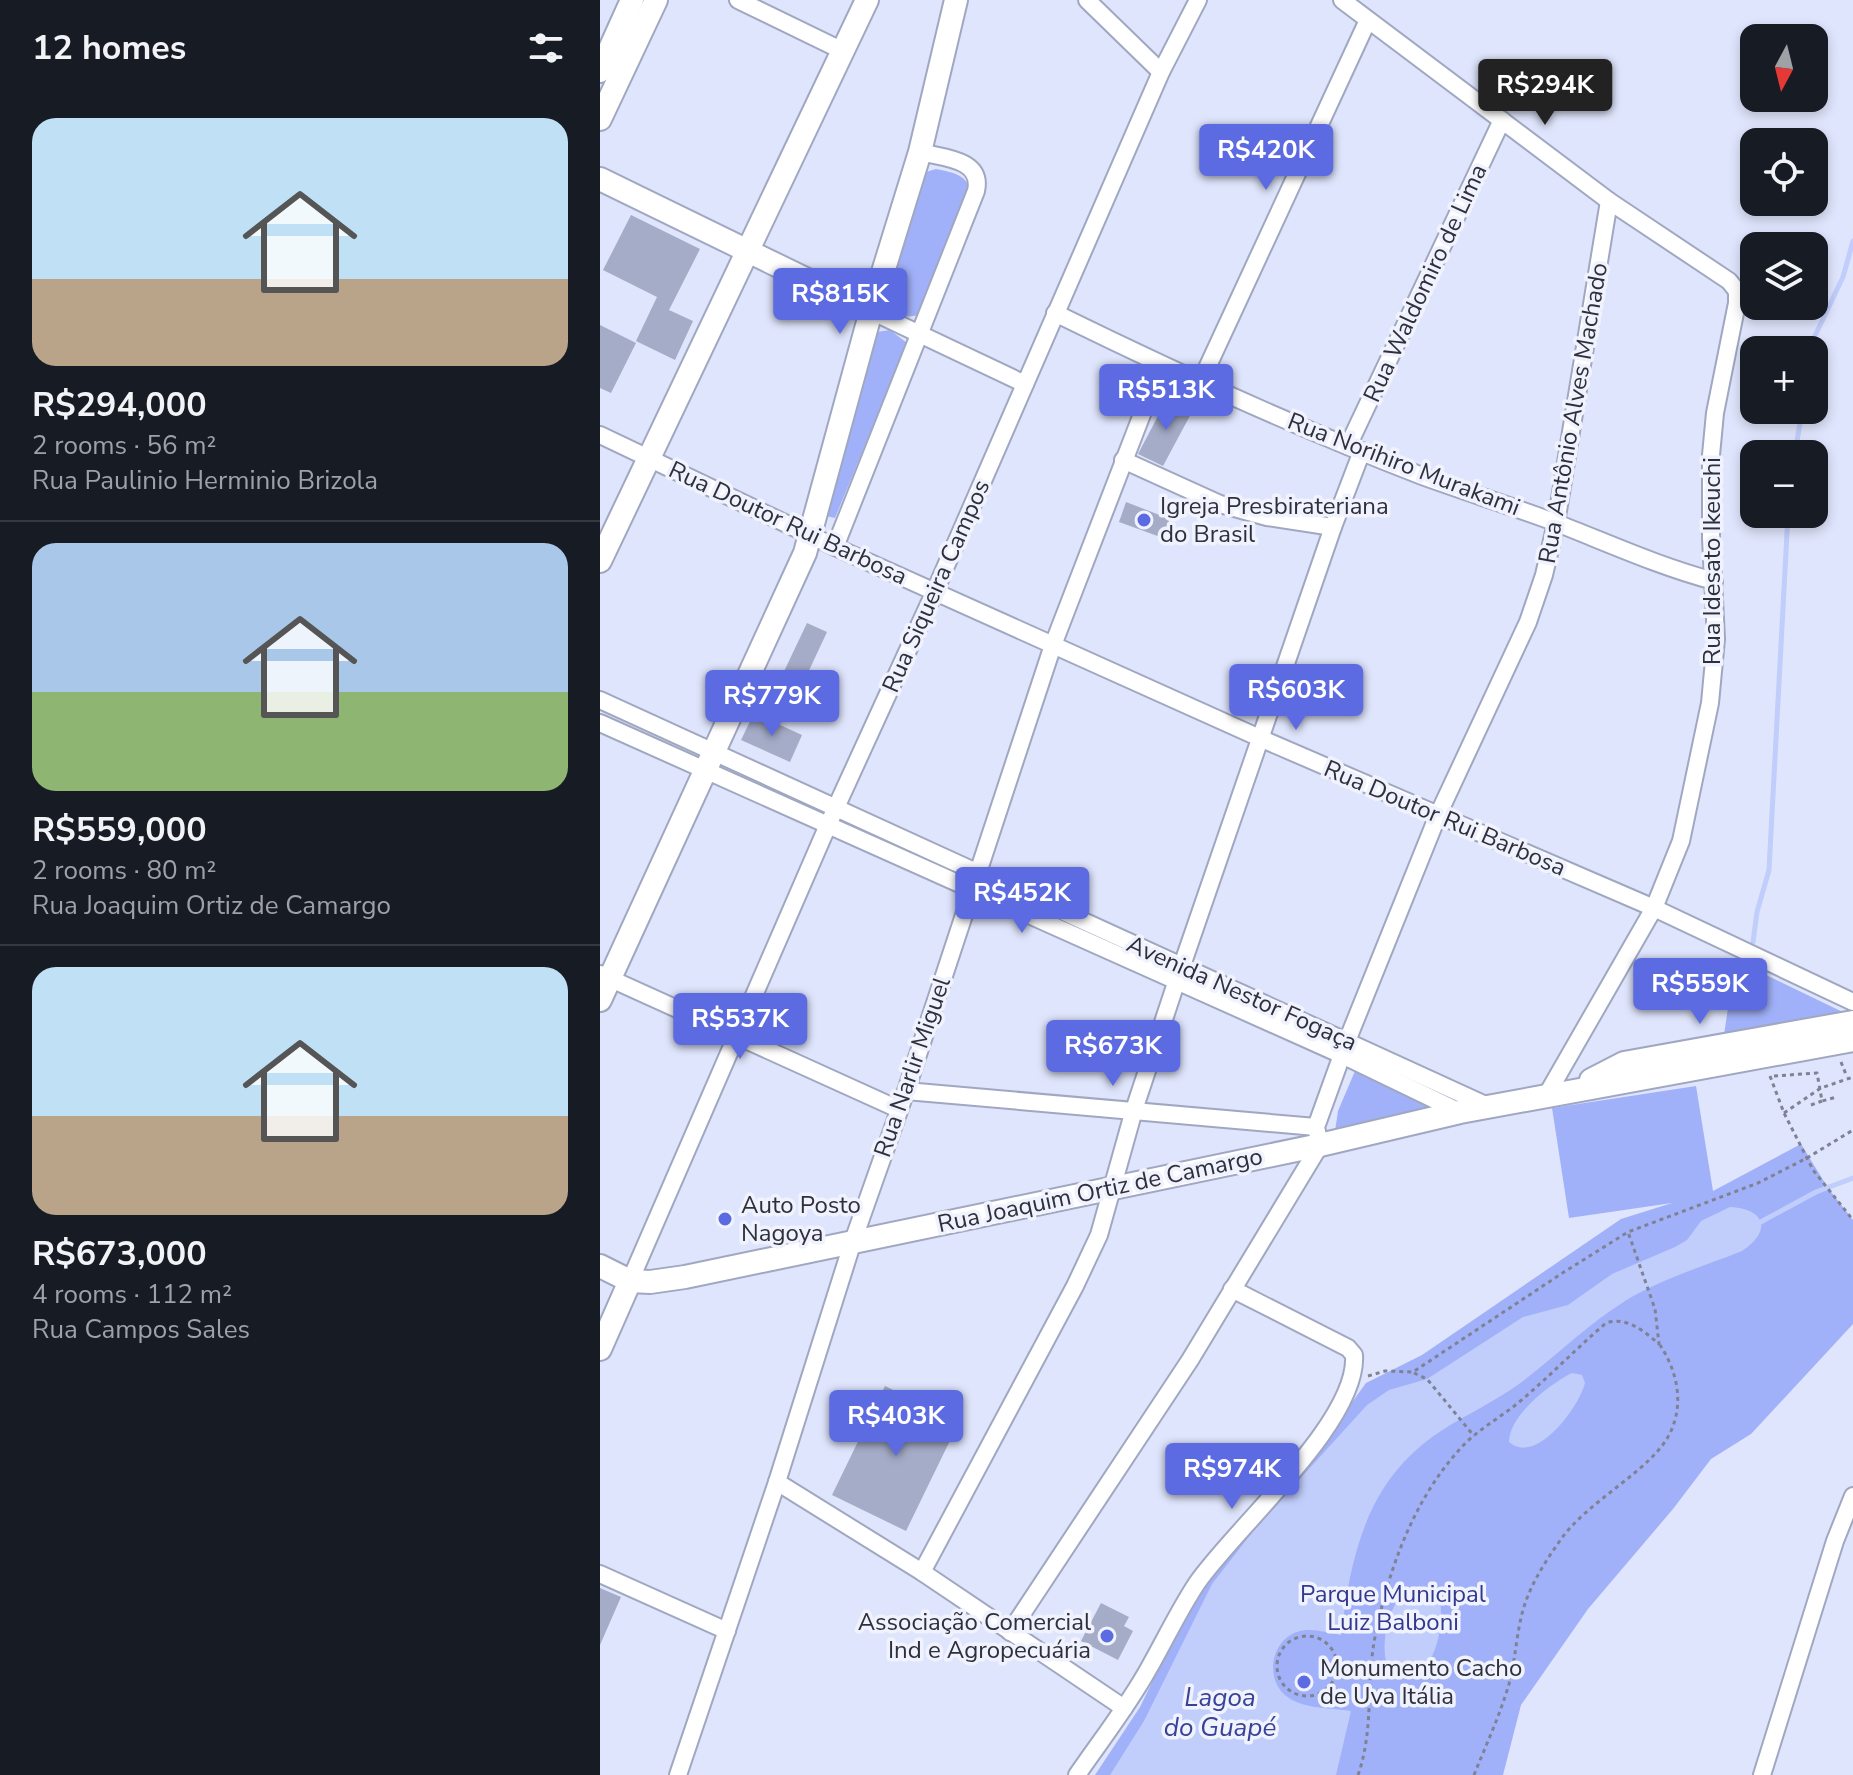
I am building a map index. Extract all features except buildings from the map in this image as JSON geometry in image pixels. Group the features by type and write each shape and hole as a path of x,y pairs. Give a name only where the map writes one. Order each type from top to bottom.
{"main road":[{"path":"600,71 632,0"},
{"path":"600,119 606,86 656,0"},
{"path":"600,561 867,0"},
{"path":"600,1000 605,976 793,584 810,535 871,311 920,152 956,0"},
{"path":"600,179 871,311"},
{"name":"Rua Joaquim Ortiz de Camargo","path":"1569,1092 1624,1063 1853,1022"},
{"name":"Rua Joaquim Ortiz de Camargo","path":"630,1281 650,1282 685,1277 1114,1187 1318,1136 1569,1092 1767,1066 1853,1040"},
{"path":"600,1266 630,1281"},
{"name":"Rua Siqueira Campos","path":"600,1349 630,1281"}],"street":[{"path":"738,0 843,51"},
{"path":"1087,0 1161,72"},
{"name":"Rua Siqueira Campos","path":"630,1281 1161,72 1198,0"},
{"path":"1342,0 1609,201"},
{"path":"1201,381 1368,20"},
{"name":"Rua Waldomiro de Lima","path":"922,1572 1075,1286 1099,1235 1134,1110 1333,527 1355,449 1502,120"},
{"path":"835,547 978,181 976,172 967,164 920,152"},
{"name":"Rua Idesato Ikeuchi","path":"1546,1096 1654,908 1681,841 1710,703 1716,639 1711,455 1715,413 1737,291 1729,281 1609,201"},
{"name":"Rua Antônio Alves Machado","path":"1010,1632 1190,1360 1318,1136 1344,1048 1438,815 1528,622 1544,575 1556,523 1609,201"},
{"path":"871,311 1025,384"},
{"name":"Rua Norihiro Murakami","path":"1055,313 1161,365 1355,449 1677,571 1714,581"},
{"name":"Rua Narlir Miguel","path":"678,1775 1053,645 1161,365"},
{"name":"Rua Doutor Rui Barbosa","path":"600,435 835,547 1262,739 1654,908 1853,1002"},
{"path":"1123,460 1220,504 1267,517 1333,527"},
{"name":"Avenida Nestor Fogaça","path":"600,700 828,825 1028,915 1086,932"},
{"name":"Avenida Nestor Fogaça","path":"600,723 836,807 1035,900 1086,932 1179,975 1344,1048 1490,1107"},
{"path":"1028,915 1035,900"},
{"path":"605,976 898,1109"},
{"name":"Avenida Nestor Fogaça","path":"1344,1048 1460,1112"},
{"path":"906,1091 1134,1110 1318,1136"},
{"path":"1077,1775 1148,1671 1189,1594 1206,1569 1303,1461 1329,1424 1352,1380 1354,1355 1348,1348 1232,1289"},
{"path":"777,1482 922,1572 1124,1708"},
{"path":"1762,1775 1835,1541 1853,1496"},
{"path":"600,1574 727,1631"}],"path":[{"path":"1822,1101 1817,1073 1767,1066 1784,1113 1807,1158 1853,1220"},
{"path":"1784,1113 1821,1088 1853,1077"},
{"path":"1811,1105 1837,1097"},
{"path":"1413,1372 1628,1232 1758,1183 1853,1130"},
{"path":"1628,1232 1658,1321 1659,1344"},
{"path":"1358,1775 1367,1750 1369,1677 1384,1599 1404,1539 1432,1487 1459,1450 1474,1436 1522,1400 1606,1323 1623,1321 1644,1331 1659,1344 1672,1364 1677,1386 1677,1411 1672,1429 1659,1450 1576,1519 1533,1584 1521,1614 1509,1683 1474,1775"},
{"path":"1352,1380 1385,1371 1413,1372 1427,1379 1474,1436"},
{"path":"1314,1636 1331,1647 1336,1656 1337,1673 1325,1690 1307,1696 1297,1695 1282,1683 1278,1674 1279,1654 1293,1639 1314,1636"},
{"path":"1337,1673 1369,1677"}],"green space":[{"path":"936,169 959,176 969,186 918,315 902,315 887,297 923,173"},
{"path":"890,330 907,343 835,518 826,516 877,332"},
{"path":"1735,960 1853,1017 1723,1042"},
{"path":"1355,1071 1421,1101 1431,1109 1335,1131 1338,1111"},
{"name":"Parque Municipal Luiz Balboni","path":"1696,1086 1713,1191 1801,1144 1828,1188 1853,1220 1853,1324 1751,1434 1711,1459 1588,1609 1521,1705 1503,1775 1095,1775 1140,1707 1187,1610 1210,1574 1310,1460 1366,1383 1422,1355 1621,1219 1672,1203 1569,1218 1552,1108"}],"water":[{"name":"Lagoa do Guapé","path":"1730,1207 1758,1217 1761,1229 1752,1243 1742,1251 1667,1280 1625,1301 1519,1384 1441,1431 1416,1450 1379,1495 1367,1521 1350,1576 1341,1635 1313,1630 1297,1632 1281,1644 1274,1662 1276,1682 1289,1698 1311,1706 1351,1711 1336,1775 1110,1775 1144,1721 1212,1584 1258,1525 1367,1405 1389,1390 1427,1379 1523,1317 1568,1305 1612,1274 1675,1247 1687,1240 1701,1221"},
{"path":"1572,1373 1582,1375 1585,1383 1574,1406 1555,1430 1531,1446 1520,1447 1509,1442 1523,1411 1542,1393"},
{"path":"1417,1587 1436,1591 1441,1624 1429,1661 1422,1670 1406,1674 1386,1661 1386,1629 1400,1598"}],"waterway":[{"path":"1815,336 1843,277 1853,241"},
{"path":"1797,440 1800,424"},
{"path":"1753,942 1757,912 1769,870 1787,528"},
{"path":"1757,1224 1816,1192 1853,1178"}],"place":[{"name":"Igreja Presbirateriana do Brasil","path":"1144,520"},
{"name":"Auto Posto Nagoya","path":"725,1219"},
{"name":"Associação Comercial Ind e Agropecuária","path":"1107,1636"},
{"name":"Monumento Cacho de Uva Itália","path":"1304,1682"}]}
